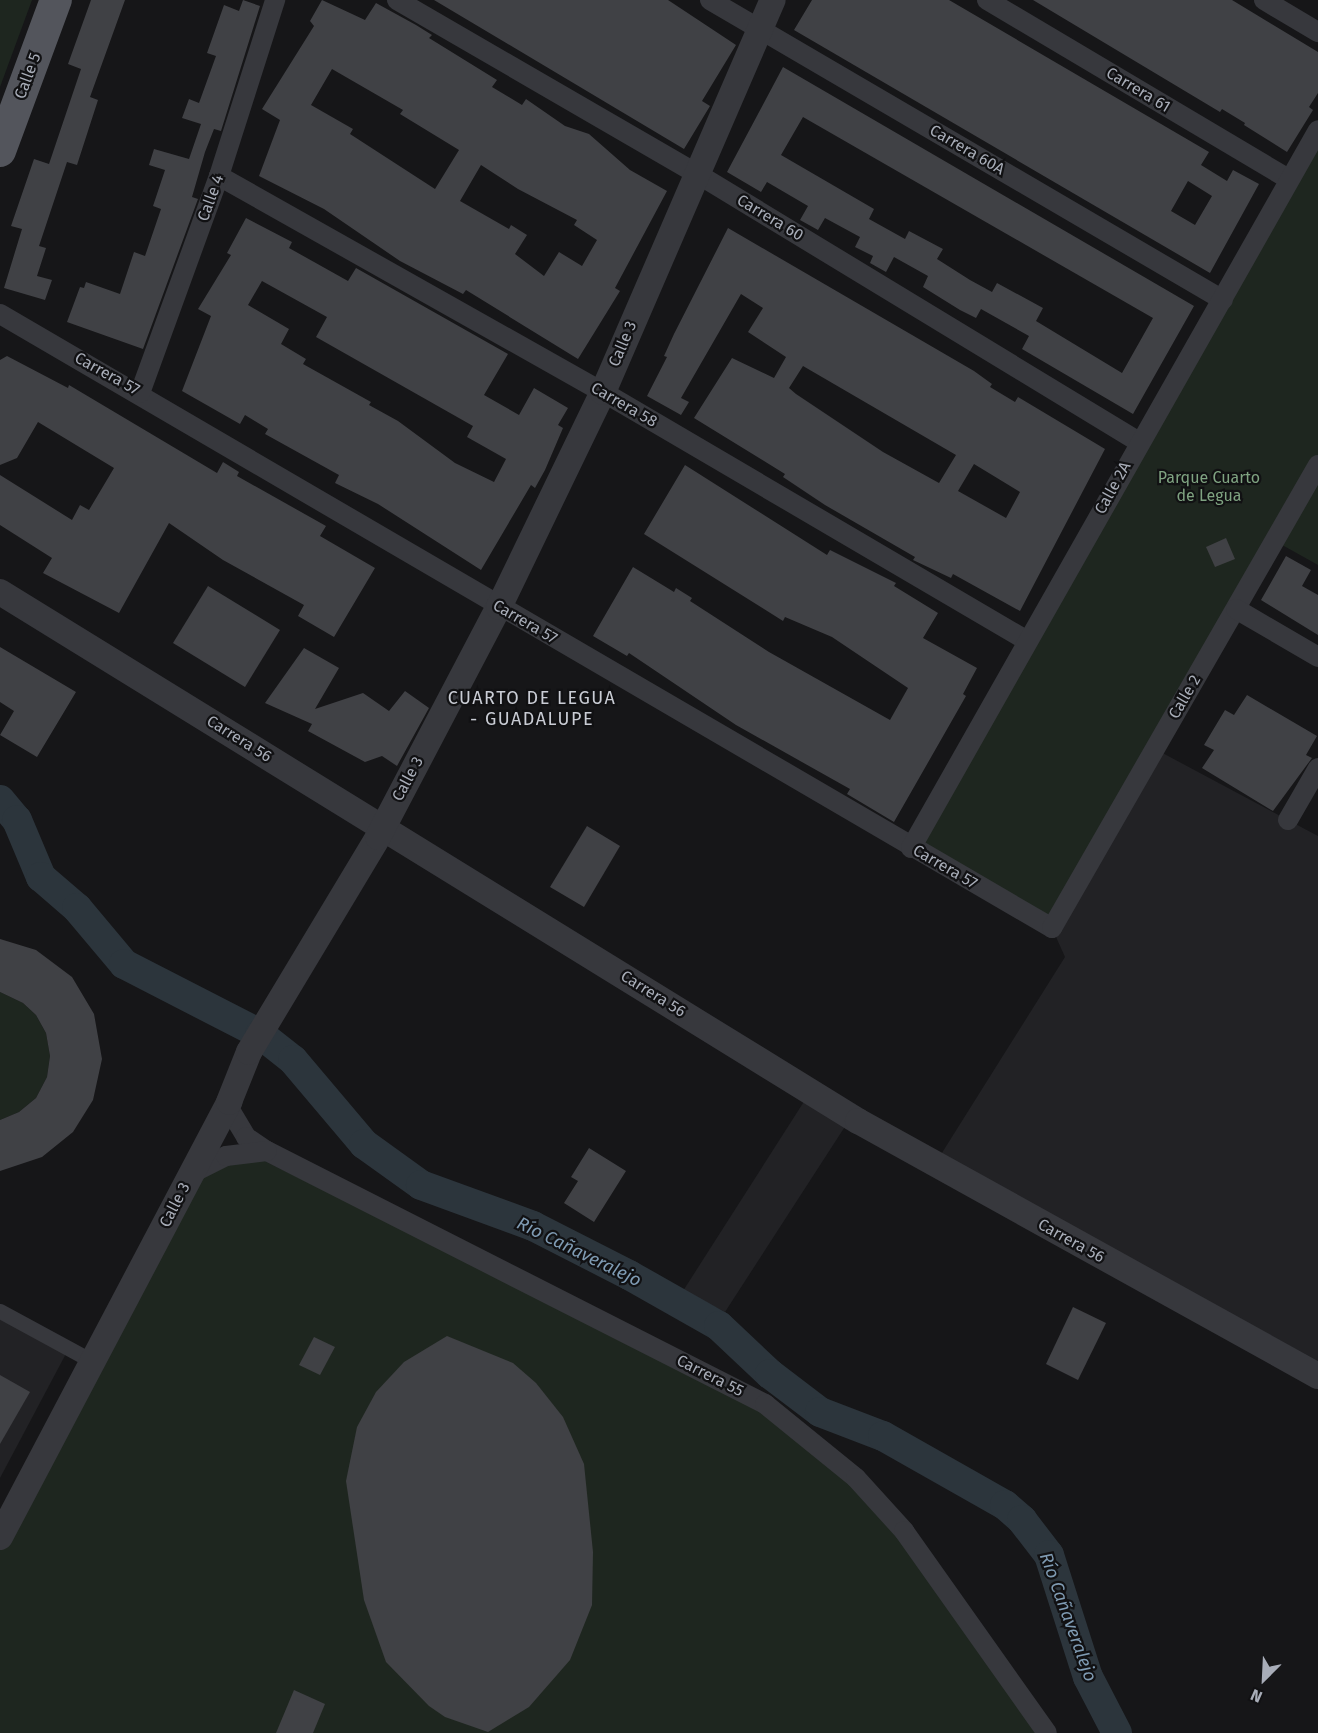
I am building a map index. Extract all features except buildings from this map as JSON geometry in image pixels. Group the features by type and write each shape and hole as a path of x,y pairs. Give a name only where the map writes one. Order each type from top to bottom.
{"main road":[{"name":"Calle 5","path":"0,114 42,0"},
{"name":"Calle 5","path":"0,152 56,0"}],"street":[{"name":"Calle 4","path":"141,393 219,176 275,0"},
{"name":"Carrera 60","path":"397,0 696,173 1139,442"},
{"name":"Carrera 60A","path":"710,0 1223,300"},
{"name":"Calle 3","path":"0,1537 229,1102 249,1052 383,828 499,607 603,392 696,173 773,0"},
{"name":"Carrera 61","path":"987,0 1289,179"},
{"path":"1264,0 1318,32"},
{"name":"Calle 2A","path":"911,848 1026,640 1223,300 1318,130"},
{"name":"Carrera 58","path":"219,176 603,392 1026,640"},
{"name":"Carrera 57","path":"0,314 141,393 499,607 1052,928"},
{"name":"Calle 2","path":"1052,928 1318,465"},
{"name":"Carrera 56","path":"0,591 935,1167 1318,1376"},
{"path":"1236,609 1318,657"},
{"path":"1288,820 1318,768"},
{"name":"Carrera 55","path":"229,1102 230,1110 246,1137 267,1151 765,1404 856,1478 903,1531 1047,1733"},
{"path":"190,1174 226,1156 267,1151"},
{"path":"0,1311 94,1362"}],"shaded area":[{"path":"1155,749 1318,836 1318,1361 940,1156 1065,957 1052,928"},
{"path":"805,1100 846,1125 725,1312 683,1291"},
{"path":"0,1311 69,1348 0,1478"}],"green space":[{"path":"0,0 32,0 0,87"},
{"name":"Parque Cuarto de Legua","path":"1318,130 1318,565 1275,541 1052,928 911,848"},
{"path":"0,992 23,1003 36,1015 46,1033 50,1056 47,1077 36,1098 19,1112 0,1120"},
{"path":"246,1152 765,1404 856,1478 1047,1733 0,1733 0,1537 190,1175"}],"waterway":[{"name":"Río Cañaveralejo","path":"0,800 17,820 41,877 77,908 124,964 260,1034 293,1060 364,1144 421,1185 533,1226 629,1275 719,1326 770,1374 820,1412 883,1436 1005,1505 1022,1520 1049,1555 1088,1677 1117,1733"}],"district":[{"name":"CUARTO DE LEGUA - GUADALUPE","path":"532,709"}]}
